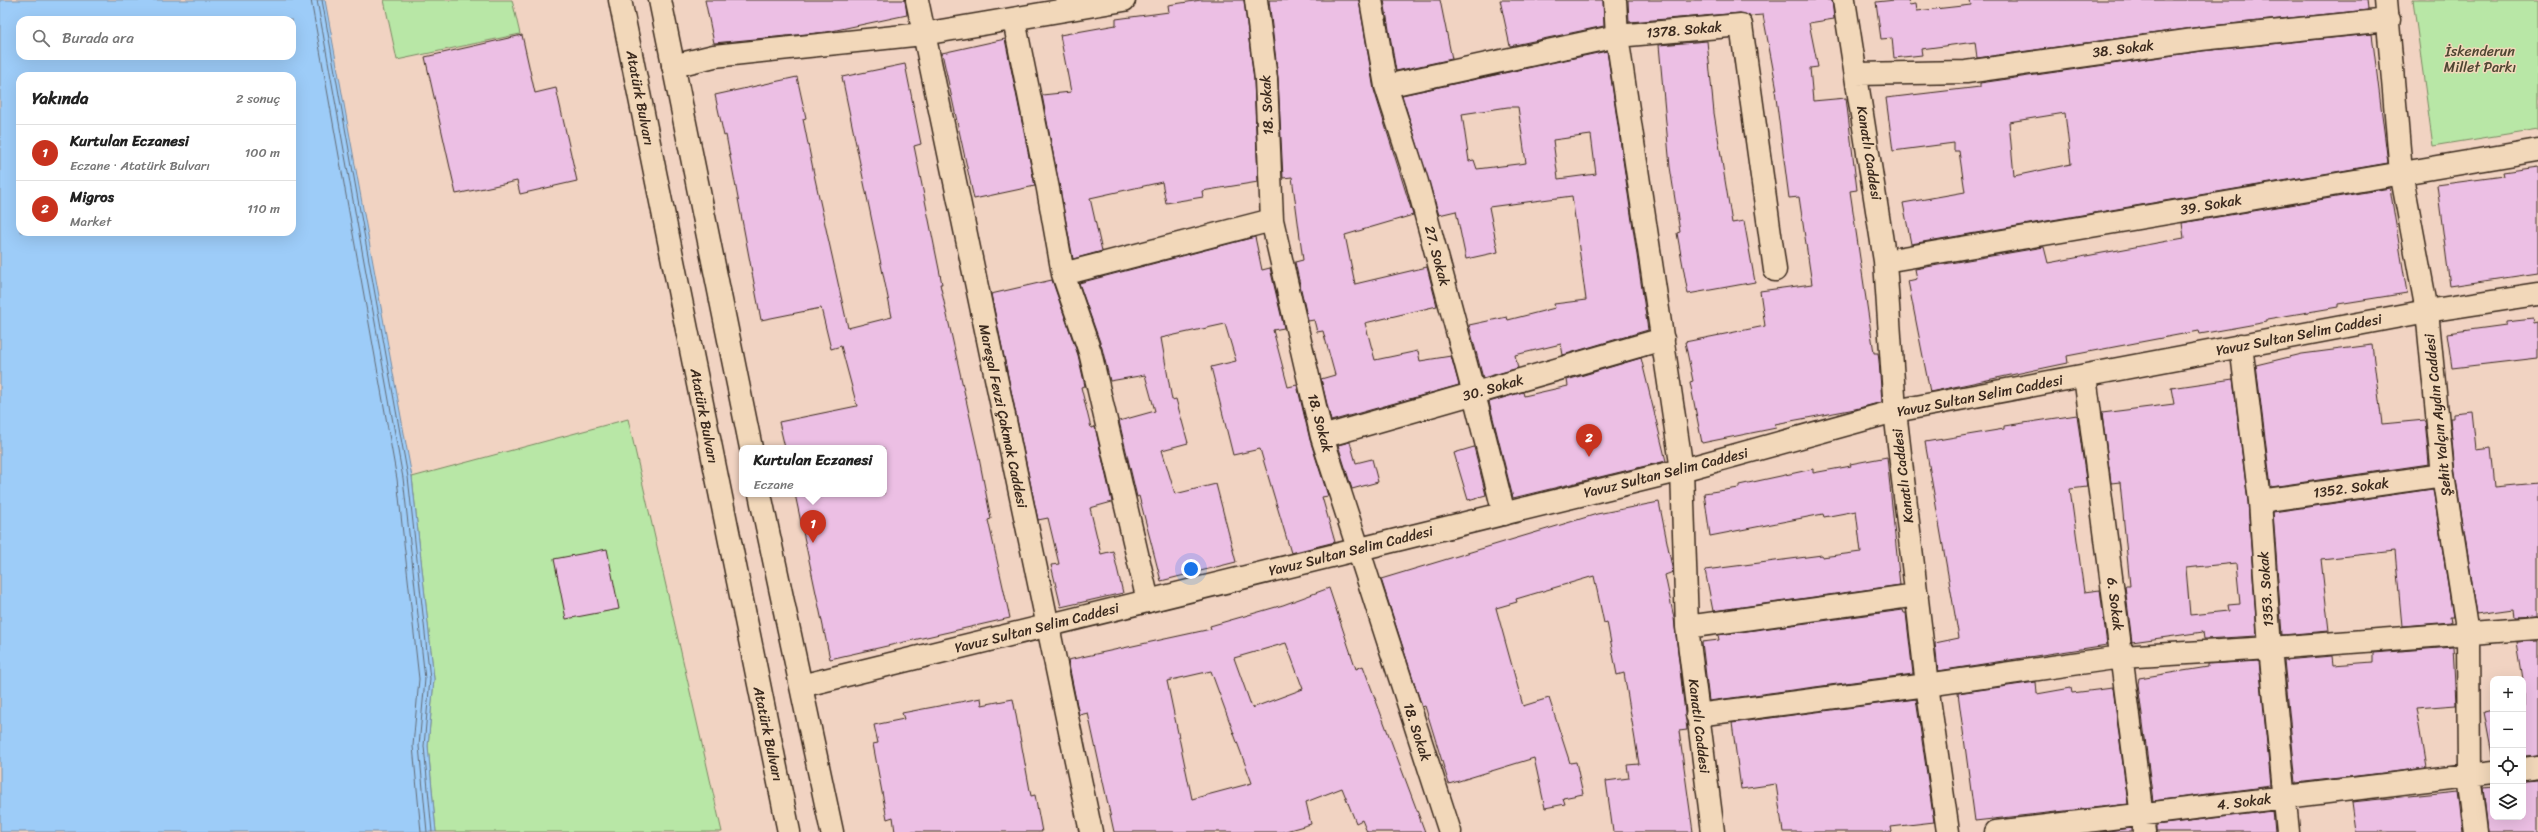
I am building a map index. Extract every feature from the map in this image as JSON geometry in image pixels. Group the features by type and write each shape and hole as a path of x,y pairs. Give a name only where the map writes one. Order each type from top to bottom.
{"street":[{"name":"Atatürk Bulvarı","path":"620,0 789,832"},
{"path":"660,0 750,445"},
{"name":"Mareşal Fevzi Çakmak Caddesi","path":"917,0 1046,626 1091,832"},
{"path":"673,66 714,56 923,34 1014,20 1124,0"},
{"name":"18. Sokak","path":"1256,0 1266,79 1272,220 1322,437 1450,832"},
{"name":"27. Sokak","path":"1371,0 1386,86 1417,182 1474,394 1504,514"},
{"name":"Kanatlı Caddesi","path":"1615,0 1617,36 1682,470 1687,627 1713,832"},
{"name":"Kanatlı Caddesi","path":"1844,0 1885,261 1895,411 1927,686 1948,832"},
{"name":"38. Sokak","path":"1856,74 1966,72 2216,37 2387,10"},
{"name":"Şehit Yalçın Aydın Caddesi","path":"2387,10 2400,172 2428,311 2442,475 2468,634 2469,775 2476,832"},
{"path":"1014,20 1048,189 1063,274 1090,352 1148,601"},
{"name":"1378. Sokak","path":"1386,86 1617,36 1741,24 1775,270"},
{"name":"39. Sokak","path":"1885,261 2400,172 2538,150"},
{"path":"1063,274 1272,220"},
{"name":"Yavuz Sultan Selim Caddesi","path":"801,686 1682,470 1895,411 2428,311 2538,294"},
{"name":"30. Sokak","path":"1322,437 1663,339"},
{"name":"1353. Sokak","path":"2242,345 2260,501 2270,648 2283,797 2288,832"},
{"name":"6. Sokak","path":"2085,376 2143,824"},
{"name":"1352. Sokak","path":"2260,501 2442,475"},
{"path":"761,497 832,832"},
{"path":"1687,627 1917,595"},
{"path":"1697,715 1927,686 2121,657 2270,648 2538,628"},
{"path":"2526,769 2538,767"},
{"name":"4. Sokak","path":"1996,832 2143,824 2283,797 2490,772"}],"green space":[{"path":"384,0 512,0 520,34 397,60"},
{"name":"İskenderun Millet Parkı","path":"2413,0 2538,0 2538,129 2433,146"},
{"path":"628,419 722,832 436,832 428,746 434,679 412,477"}],"water":[{"path":"0,0 325,0 412,477 434,679 428,746 436,832 0,832"}],"building":[{"path":"705,0 905,0 907,15 827,32 714,43"},
{"path":"1201,0 1244,0 1254,80 1258,182 1202,191 1203,197 1166,203 1162,182 1090,198 1102,251 1073,259 1042,95 1071,92 1060,35 1116,25 1116,19 1169,12 1168,5"},
{"path":"1269,0 1359,0 1374,90 1413,215 1345,235 1355,284 1427,267 1437,306 1365,323 1375,360 1418,351 1420,361 1451,356 1459,385 1331,421 1321,379 1335,375 1323,331 1317,332 1314,320 1308,321 1295,262 1303,260 1292,177 1283,178 1278,78"},
{"path":"1384,0 1440,0 1452,59 1396,71"},
{"path":"1500,0 1603,0 1604,26 1510,46"},
{"path":"1628,0 1832,0 1834,19 1809,23 1818,67 1810,68 1813,101 1846,98 1857,190 1850,191 1874,353 1878,353 1882,402 1855,409 1775,424 1776,428 1702,443 1690,382 1693,381 1685,342 1765,326 1760,291 1812,284 1799,197 1789,198 1775,90 1777,90 1763,15 1749,16 1740,13 1629,22"},
{"path":"1908,0 1909,5 1916,4 1917,11 1971,5 1970,0 2367,0 2368,10 2200,27 1977,58 1975,42 1921,49 1922,55 1894,58 1892,38 1881,39 1876,2"},
{"path":"2372,34 2388,163 1911,244 1903,203 1965,192 1959,151 1954,151 1954,143 1893,151 1886,98 1980,87 1980,83 2202,51","holes":["2065,113 2071,164 2014,176 2009,122"]},
{"path":"522,35 535,93 556,88 577,181 520,194 517,181 456,194 425,57"},
{"path":"1005,39 1035,186 974,199 942,53"},
{"path":"1707,41 1714,113 1732,223 1744,221 1755,282 1688,294 1677,233 1680,232 1670,167 1659,45"},
{"path":"1607,51 1648,330 1563,355 1561,344 1515,355 1518,368 1483,378 1469,325 1507,317 1508,320 1555,308 1554,304 1586,300 1572,196 1489,207 1498,252 1466,259 1456,211 1439,215 1402,95","holes":["1508,107 1518,107 1526,163 1477,169 1474,160 1469,161 1462,114","1591,135 1596,174 1558,179 1553,140"]},
{"path":"905,64 921,144 914,146 942,284 940,284 978,453 991,519 988,520 1010,618 830,659 796,497 887,497 887,445 784,445 779,422 857,406 841,346 831,349 821,308 761,320 726,135 724,136 715,95 797,77 806,118 803,119 815,179 848,328 892,317 842,77"},
{"path":"2538,167 2538,273 2450,286 2437,185 2504,176 2503,172"},
{"path":"2390,188 2407,293 2338,304 2338,307 2267,319 2267,322 2200,334 2199,331 2067,356 2068,363 1930,392 1908,281 1917,279 1915,269 2044,247 2048,263 2184,238 2182,223"},
{"path":"1255,237 1262,270 1270,268 1284,328 1273,330 1288,387 1297,385 1310,440 1328,496 1322,497 1335,542 1291,553 1260,449 1233,455 1211,367 1236,361 1225,324 1161,338 1172,400 1176,399 1188,443 1162,450 1175,494 1216,484 1236,562 1161,581 1139,496 1137,497 1119,421 1155,411 1145,375 1110,381 1102,348 1079,283"},
{"path":"1052,280 1078,355 1085,386 1081,387 1091,428 1095,427 1112,502 1090,508 1101,554 1113,551 1123,593 1061,607 1051,565 1059,564 1048,518 1038,520 991,294"},
{"path":"2533,319 2534,323 2538,322 2538,358 2452,368 2447,333 2506,325 2506,322"},
{"path":"2372,345 2382,424 2425,420 2429,464 2271,487 2256,365 2302,354"},
{"path":"1641,358 1666,461 1513,498 1489,402 1523,392 1524,396 1568,386 1567,380"},
{"path":"2233,379 2248,502 2257,636 2204,639 2203,632 2132,642 2125,586 2130,586 2120,482 2111,483 2102,413 2174,404 2171,388","holes":["2236,563 2240,604 2228,605 2229,611 2190,615 2186,568"]},
{"path":"2472,411 2476,449 2491,447 2495,487 2538,483 2538,616 2514,617 2513,609 2477,614 2455,473 2450,418 2453,418 2453,413"},
{"path":"2077,415 2087,487 2070,489 2084,592 2100,590 2107,645 1938,671 1935,643 1959,638 1925,442 2004,429 2004,426"},
{"path":"1350,442 1356,463 1372,459 1378,482 1352,489 1338,445"},
{"path":"1474,447 1486,495 1468,500 1454,453"},
{"path":"1887,457 1900,585 1713,611 1705,570 1822,555 1822,557 1861,552 1856,511 1824,517 1823,514 1710,536 1704,493 1739,488 1739,485 1813,469 1813,473"},
{"path":"2433,489 2453,617 2450,617 2451,622 2402,626 2395,551 2321,559 2329,631 2282,635 2273,512"},
{"path":"1659,502 1673,572 1665,575 1674,618 1687,730 1679,731 1693,832 1613,832 1606,781 1629,778 1627,765 1639,764 1624,673 1617,675 1607,622 1604,623 1594,576 1516,599 1517,602 1496,608 1523,706 1549,698 1570,763 1576,762 1583,794 1563,798 1565,804 1545,808 1534,758 1449,784 1425,706 1422,707 1381,579 1597,514"},
{"path":"607,549 619,609 566,619 554,559"},
{"path":"1329,588 1356,669 1363,666 1425,832 1367,832 1362,820 1356,823 1342,788 1306,802 1311,824 1282,832 1114,832 1088,713 1079,715 1068,660 1211,629 1210,626 1283,605","holes":["1286,643 1303,689 1252,708 1234,658","1211,671 1252,783 1192,799 1167,681"]},
{"path":"1903,610 1904,613 1906,613 1913,674 1709,701 1702,642 1719,640 1718,635"},
{"path":"2538,641 2538,755 2526,756 2526,676 2523,676 2517,642"},
{"path":"2453,647 2456,705 2416,708 2426,768 2296,783 2284,660 2332,656 2333,665 2373,662 2373,653"},
{"path":"2259,661 2271,786 2153,801 2138,684 2139,678 2208,667 2208,664"},
{"path":"2036,682 2037,694 2071,688 2072,693 2113,688 2128,804 1975,821 1958,693"},
{"path":"981,698 982,705 1013,699 1031,796 1035,795 1042,832 895,832 893,817 887,819 873,744 878,743 874,725 904,719 902,713"},
{"path":"1916,699 1934,822 1891,827 1892,832 1783,832 1776,784 1741,789 1732,723"},
{"path":"2490,711 2490,744 2484,712"},
{"path":"2538,780 2538,832 2488,832 2483,788 2490,787 2490,820 2526,820 2526,781"},
{"path":"2458,791 2463,832 2356,832 2352,802"},
{"path":"2273,811 2275,832 2156,832 2156,825"},
{"path":"2131,828 2131,832 2100,832"}],"place":[{"name":"Migros","path":"1589,457"},
{"name":"Kurtulan Eczanesi","path":"813,543"}]}
